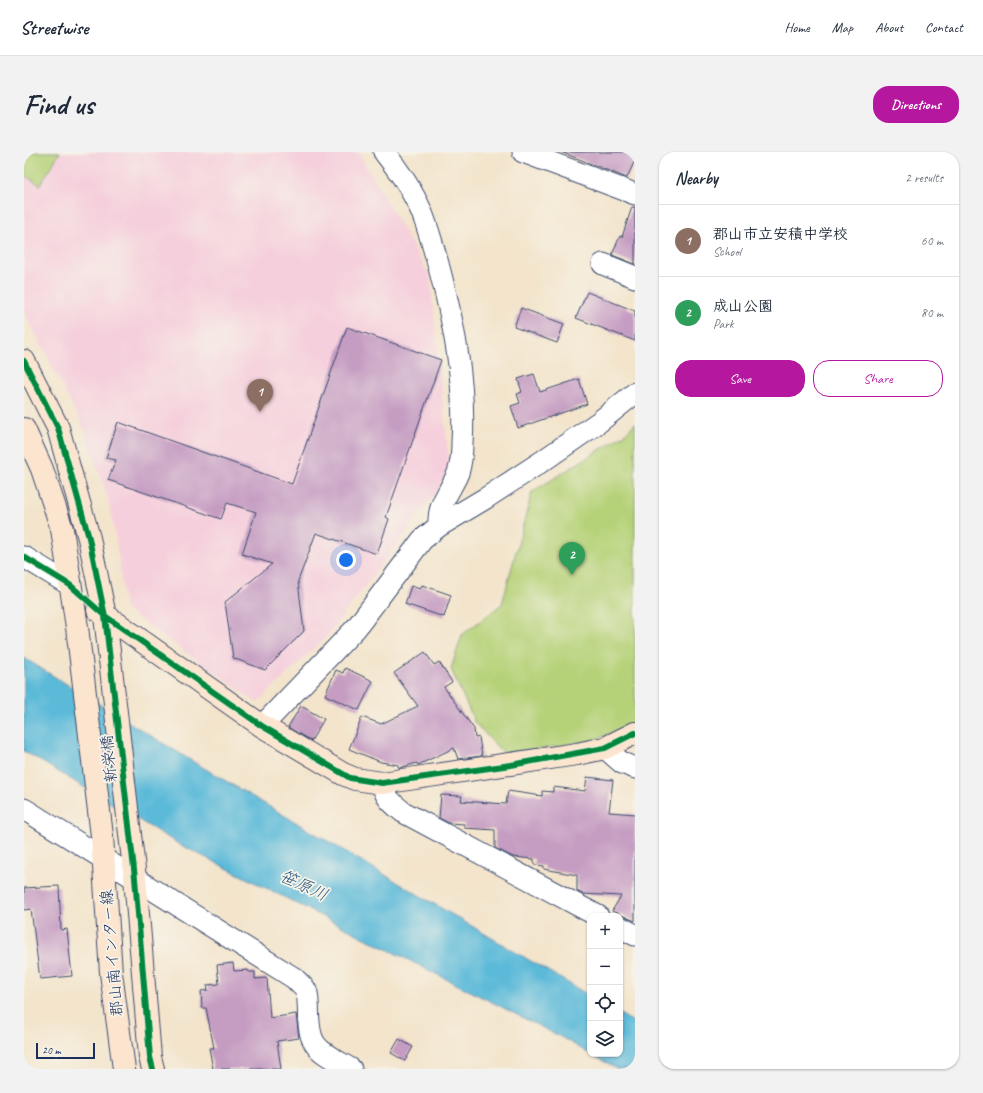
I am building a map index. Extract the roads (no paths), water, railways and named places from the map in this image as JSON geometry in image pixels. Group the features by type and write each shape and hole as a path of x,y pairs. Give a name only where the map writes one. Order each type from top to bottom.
{"street":[{"path":"384,152 417,200 440,273 458,349 463,417 462,443 458,471 442,501 438,515 439,526"},
{"path":"523,152 634,191"},
{"path":"603,264 635,277"},
{"name":"新栄橋","path":"24,361 58,428 88,538 105,616 133,868 150,1057 153,1069"},
{"path":"262,726 356,628 415,548 439,526 486,498 544,460 599,422 635,393"},
{"name":"新栄橋","path":"24,429 42,469 62,529 78,633 102,836"},
{"path":"24,558 70,585 105,616 262,726 350,778 382,783 511,765 605,748 635,733"},
{"path":"605,748 622,763 635,768"},
{"path":"382,783 384,794 389,801 404,812 592,913"},
{"path":"24,808 103,860 133,868 294,978 307,993 311,1035 314,1043 320,1050 351,1069"},
{"name":"郡山南インター線","path":"102,836 111,974 124,1069"},
{"path":"623,929 635,935"}],"water":[{"name":"笹原川","path":"24,658 192,761 587,994 587,1052 561,1037 177,843 24,751"},
{"path":"623,1016 635,1023 635,1069 617,1069 596,1057 623,1057"}],"place":[{"name":"郡山市立安積中学校","path":"260,412"},
{"name":"成山公園","path":"572,575"}]}
